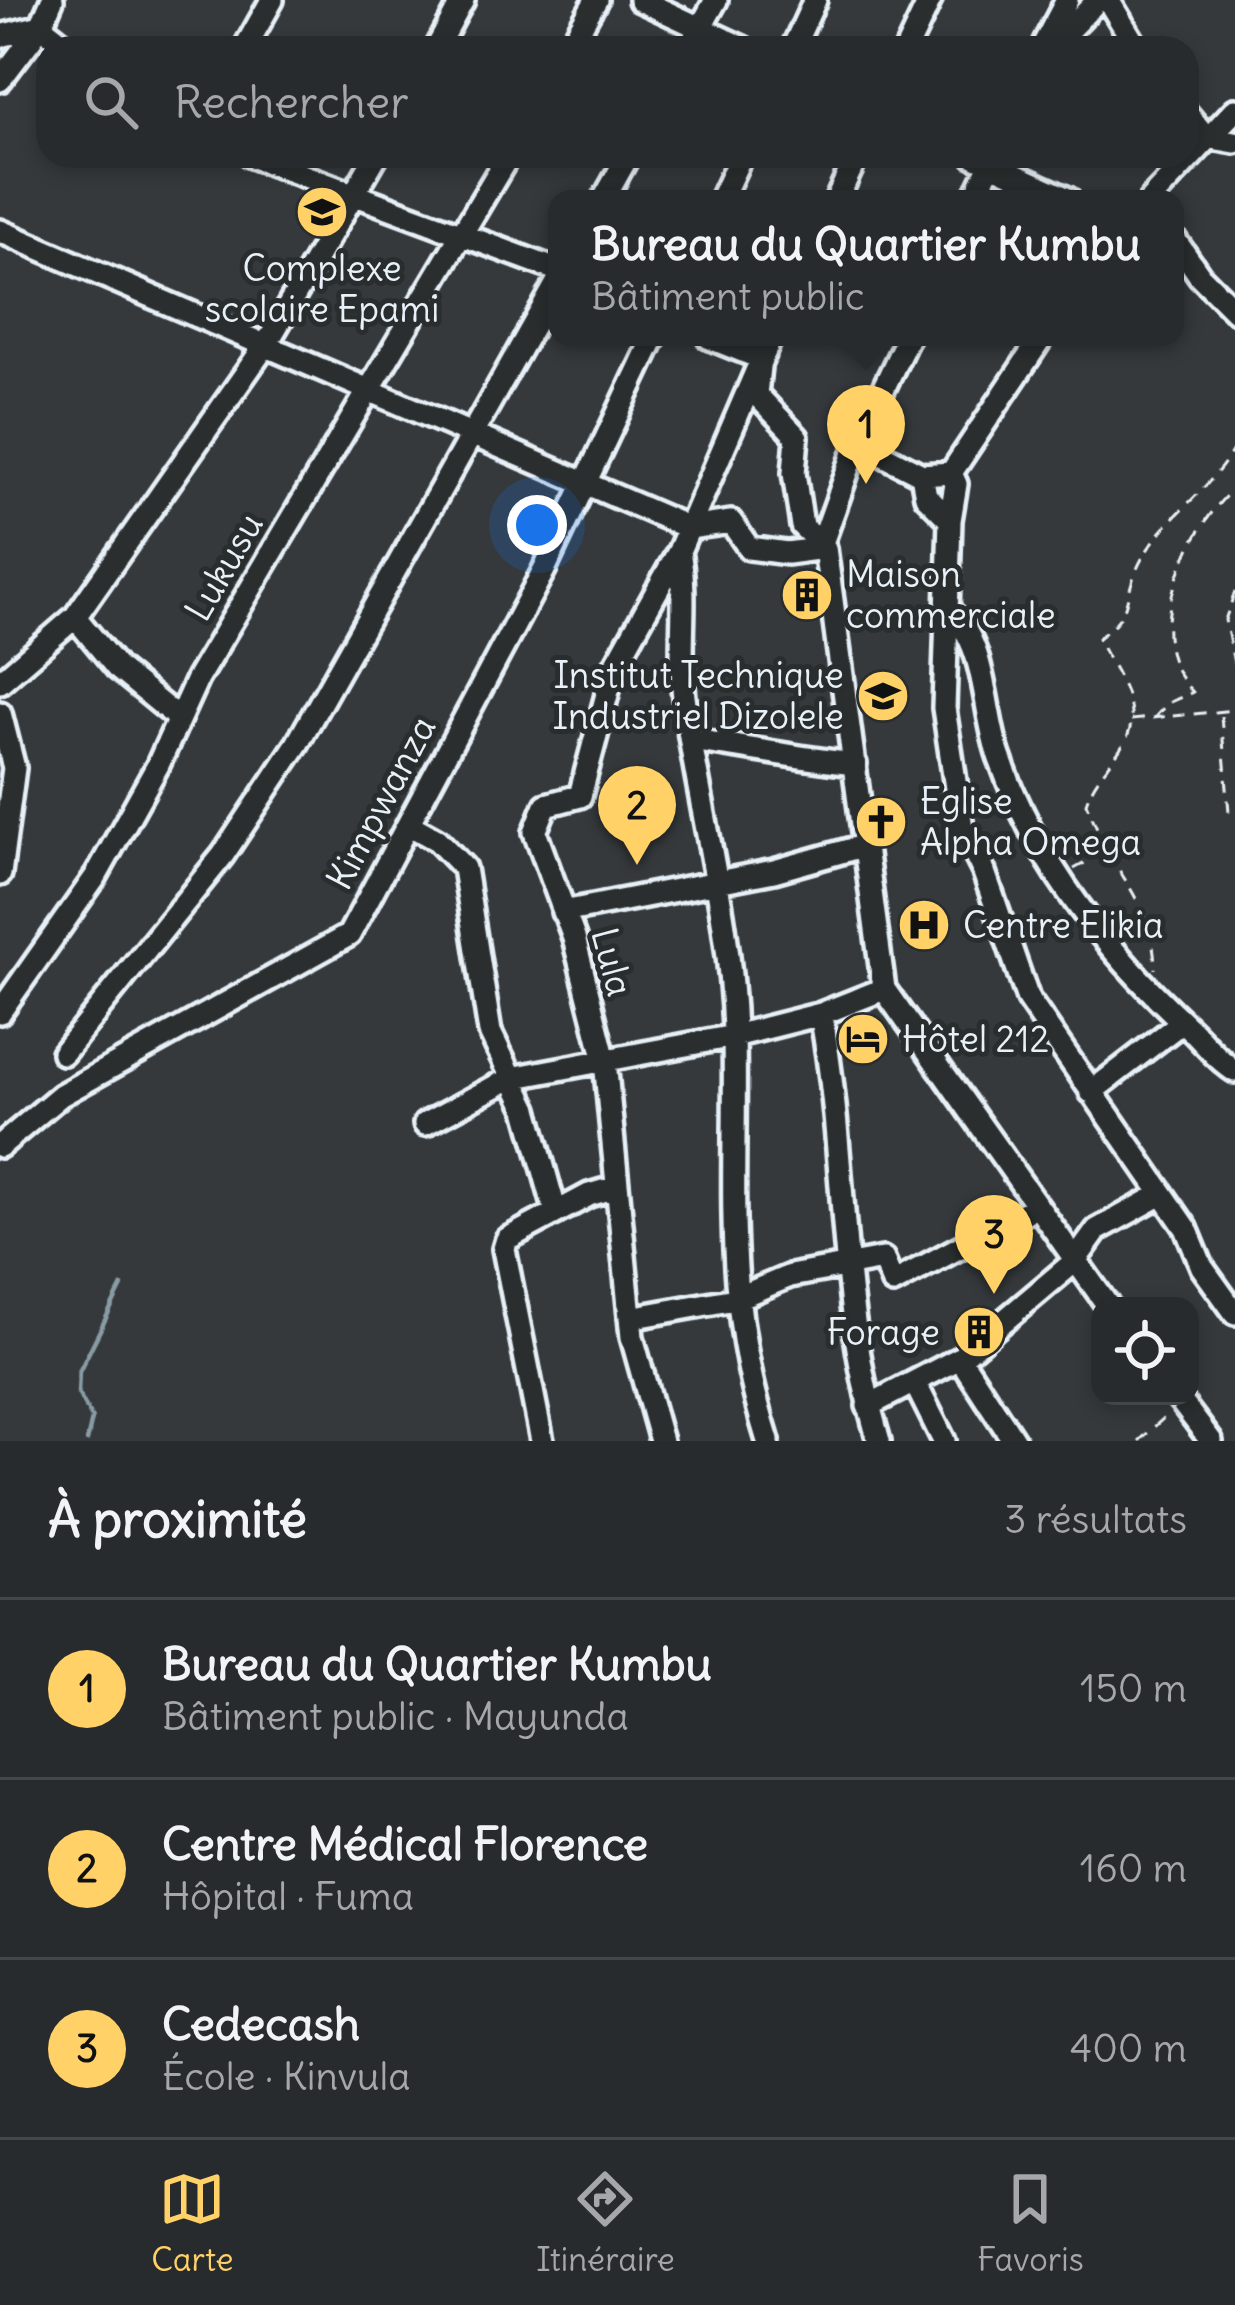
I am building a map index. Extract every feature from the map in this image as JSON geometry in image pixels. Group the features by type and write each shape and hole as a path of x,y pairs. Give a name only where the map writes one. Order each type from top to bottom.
{"street":[{"path":"0,80 40,26 52,0"},
{"path":"251,36 272,0"},
{"path":"443,36 464,0"},
{"path":"575,36 596,0"},
{"path":"640,0 692,36"},
{"path":"696,36 716,0"},
{"path":"798,36 815,0"},
{"path":"913,36 930,0"},
{"path":"1051,36 1067,0"},
{"path":"1059,36 1098,0"},
{"path":"1108,0 1130,36"},
{"path":"0,36 40,26"},
{"path":"40,26 53,36"},
{"path":"1199,145 1235,110"},
{"path":"1199,129 1206,137 1235,142"},
{"path":"283,168 548,267"},
{"path":"0,682 75,617 267,343 370,168"},
{"name":"Lukusu","path":"0,1012 96,877 178,718 367,388 501,168"},
{"path":"1003,168 1049,190"},
{"path":"0,231 688,528 731,522 749,548 787,553 823,546"},
{"path":"1184,254 1199,276 1235,311"},
{"path":"63,1053 223,855 297,744 476,435 488,402 548,299"},
{"name":"Kimpwanza","path":"0,1146 79,1084 349,934 544,569 650,346"},
{"path":"730,346 760,358"},
{"path":"766,346 679,551 684,577 678,644 716,880 734,1036 730,1227 735,1300 749,1381 768,1441"},
{"path":"904,346 858,442 823,546 884,989 1101,1297"},
{"path":"951,473 1036,346"},
{"path":"760,358 756,394 797,437 794,472 802,526 823,546"},
{"path":"858,442 922,475 951,473"},
{"path":"951,473 956,484 950,520 944,708 962,828 989,885 1020,985 1186,1228 1202,1267 1235,1313"},
{"path":"922,475 926,496 950,520"},
{"name":"Lula","path":"661,1441 630,1318 605,1061 563,912 536,842 536,820 546,805 580,796 614,668 679,551"},
{"path":"949,611 967,626 993,739 1024,821 1078,909 1156,999 1235,1071"},
{"path":"75,617 117,668 178,718"},
{"path":"0,713 14,767 1,866"},
{"path":"691,740 762,749 782,758 855,764"},
{"path":"410,825 437,840 464,868 490,1032 527,1109 556,1213"},
{"path":"563,912 774,871 866,845"},
{"path":"425,1124 511,1078 734,1036 820,1014 884,989"},
{"path":"820,1014 836,1096 856,1355 879,1441"},
{"path":"1091,1092 1182,1022"},
{"path":"542,1441 507,1239 616,1187"},
{"path":"868,1406 960,1358 1074,1262 1097,1230 1162,1194"},
{"path":"630,1318 735,1300 790,1276 883,1259 893,1282 1037,1206"},
{"path":"960,1358 1014,1441"},
{"path":"916,1384 944,1441"},
{"path":"1184,1405 1211,1441"}],"path":[{"path":"1156,999 1155,942 1138,899 1107,851 1086,802 1124,743 1131,720 1118,670 1098,638 1124,619 1142,560 1219,476 1235,446"},
{"path":"1155,718 1168,703 1193,692 1179,678 1170,652 1171,605 1195,538 1235,487"},
{"path":"1235,592 1225,620 1235,668"},
{"path":"1131,720 1221,716 1235,710"},
{"path":"1221,716 1229,812 1235,817"},
{"path":"1059,878 1107,851"},
{"path":"1139,1441 1175,1405"}],"waterway":[{"path":"87,1441 92,1419 78,1393 79,1372 122,1286"}],"place":[{"name":"Complexe scolaire Epami","path":"322,212"},
{"name":"Bureau du Quartier Kumbu","path":"866,484"},
{"name":"Maison commerciale","path":"807,595"},
{"name":"Institut Technique Industriel Dizolele","path":"883,696"},
{"name":"Eglise Alpha Omega","path":"881,822"},
{"name":"Centre Médical Florence","path":"637,865"},
{"name":"Centre Elikia","path":"924,925"},
{"name":"Hôtel 212","path":"863,1039"},
{"name":"Cedecash","path":"994,1294"},
{"name":"Forage","path":"979,1332"}]}
